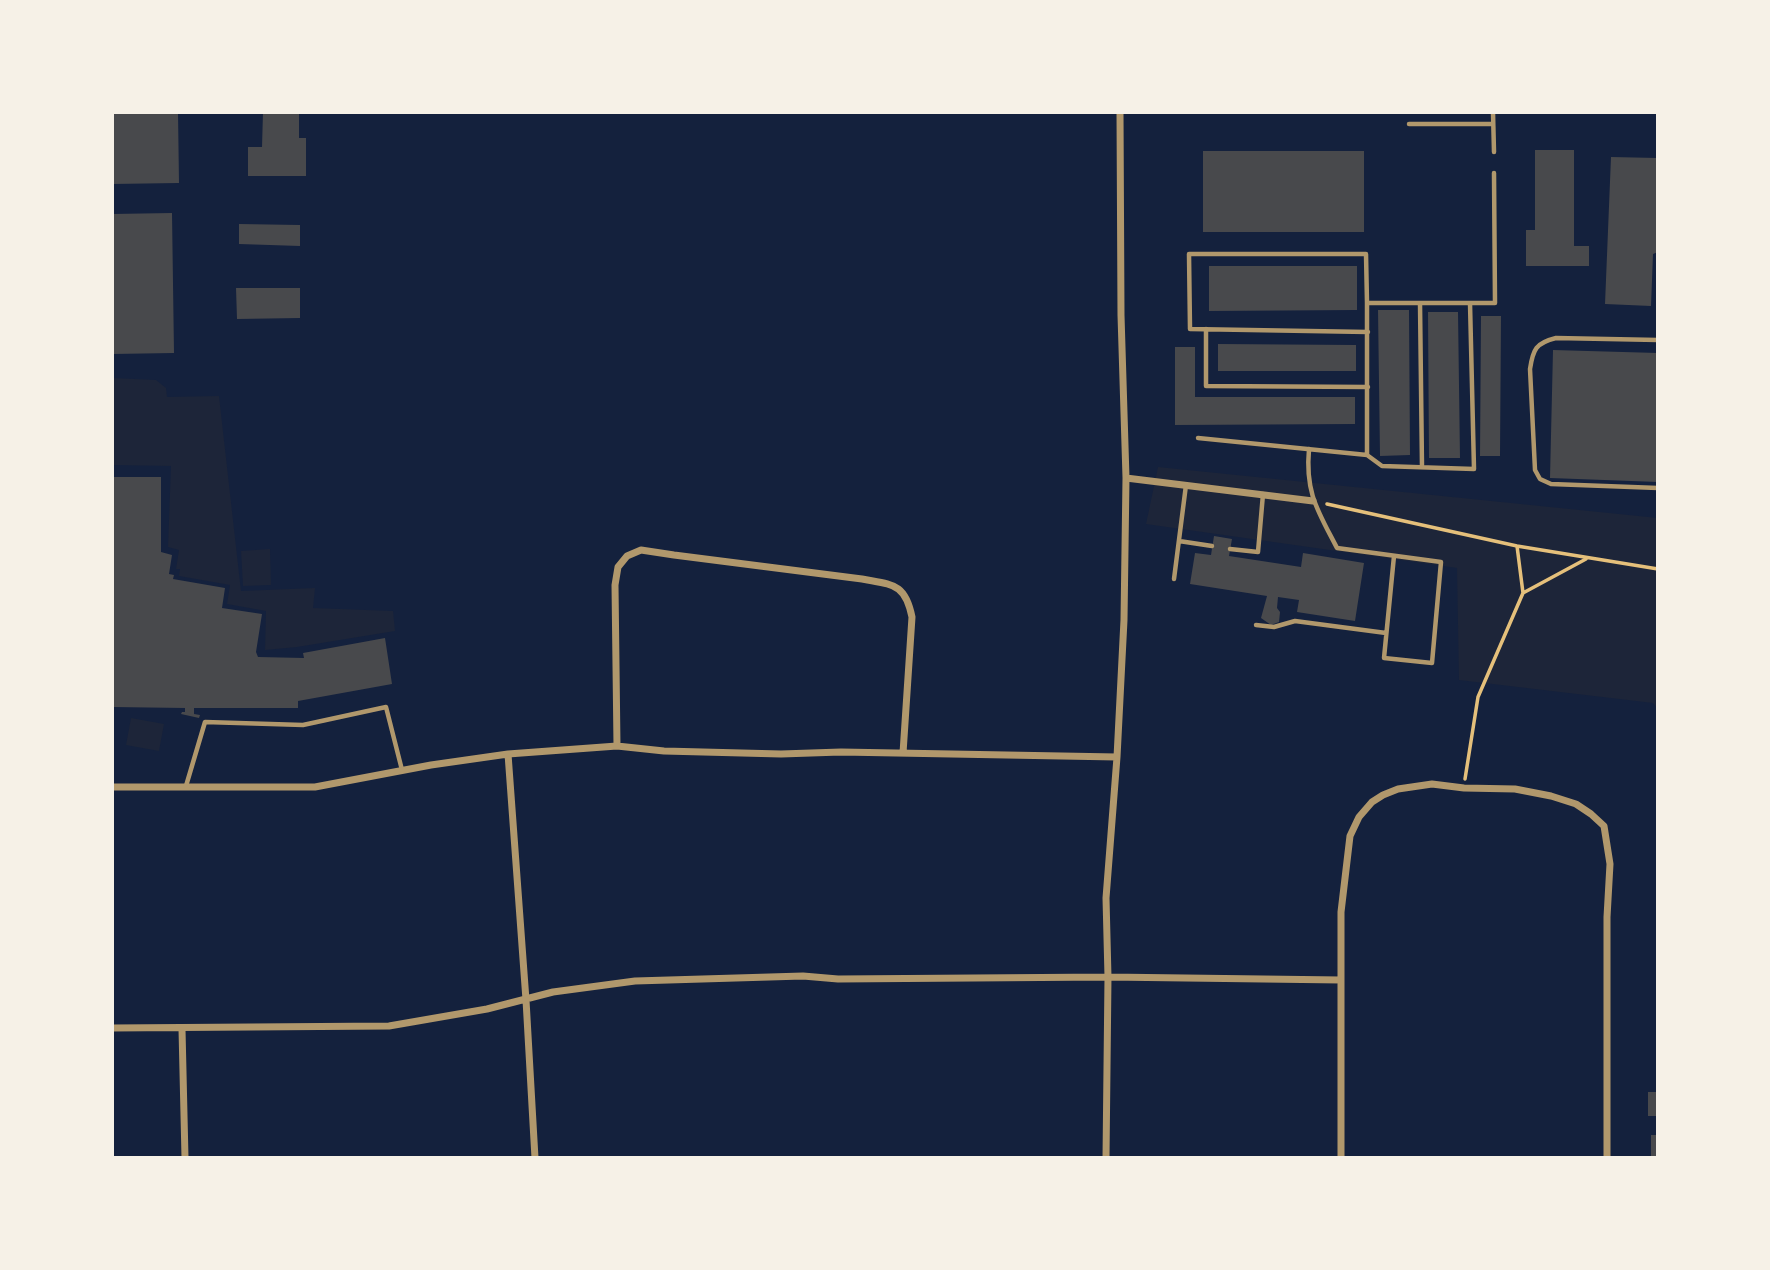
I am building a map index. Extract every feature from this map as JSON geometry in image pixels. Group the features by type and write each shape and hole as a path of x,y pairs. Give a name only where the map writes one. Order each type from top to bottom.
{"street":[{"path":"1106,1158 1106,898 1124,621 1126,478 1121,314 1120,112"},
{"path":"1126,478 1313,501"},
{"path":"617,746 615,585 618,567 627,556 640,550 862,579 900,589 909,602 912,617 903,753"},
{"path":"112,787 315,787 431,765 508,754 617,746 690,752 1117,757"},
{"path":"508,754 535,1158"},
{"path":"1341,1158 1341,912 1350,836 1359,817 1382,795 1398,789 1432,784 1515,789 1551,796 1576,804 1604,826 1610,864 1607,917 1607,1158"},
{"path":"112,1028 389,1026 488,1009 553,992 635,981 732,977 1341,980"},
{"path":"182,1029 185,1158"}],"lane":[{"path":"1493,112 1494,152"},
{"path":"1409,124 1493,124"},
{"path":"1367,303 1495,303 1494,173"},
{"path":"1367,455 1368,331 1366,254 1189,254 1190,329 1368,331"},
{"path":"1420,303 1422,467"},
{"path":"1198,438 1367,455 1382,466 1474,469 1470,303"},
{"path":"1206,330 1206,386 1368,387"},
{"path":"1658,340 1556,338 1542,342 1533,353 1530,369 1535,470 1541,479 1551,484 1658,488"},
{"path":"1309,449 1307,470 1313,501 1337,548 1441,562 1432,663 1384,658 1394,556"},
{"path":"1174,579 1186,485"},
{"path":"1230,549 1258,552 1264,495"},
{"path":"1179,541 1212,546"},
{"path":"1256,625 1274,627 1295,621 1386,633"},
{"path":"186,786 205,722 303,725 386,707 402,770"}],"path":[{"path":"1313,501 1517,546 1658,569"},
{"path":"1464,788 1478,697 1523,593 1517,546"},
{"path":"1523,593 1588,558"}],"shaded area":[{"path":"113,378 156,380 166,388 167,397 219,396 241,591 315,588 313,608 393,611 395,631 265,650 266,611 227,604 230,585 179,576 180,569 176,569 179,550 168,547 171,466 112,465"},
{"path":"1158,467 1658,518 1658,709 1653,703 1459,680 1457,568 1146,524"},
{"path":"270,549 271,585 243,586 241,551"},
{"path":"131,718 164,724 159,751 126,745"}],"building":[{"path":"112,112 178,112 179,183 112,184"},
{"path":"263,112 299,112 299,138 306,138 306,176 248,176 248,147 262,147"},
{"path":"1535,150 1574,150 1574,246 1589,246 1589,266 1526,266 1526,230 1535,230"},
{"path":"1203,151 1364,151 1364,232 1203,232"},
{"path":"1611,157 1658,158 1658,252 1653,254 1651,306 1605,304"},
{"path":"172,213 174,353 112,354 112,214"},
{"path":"239,224 300,225 300,246 239,244"},
{"path":"1209,266 1357,266 1357,310 1209,311"},
{"path":"236,288 300,288 300,318 237,319"},
{"path":"1378,310 1409,310 1410,455 1380,456"},
{"path":"1428,312 1458,312 1460,458 1429,458"},
{"path":"1481,316 1501,316 1500,456 1480,456"},
{"path":"1218,344 1356,345 1356,371 1218,371"},
{"path":"1175,347 1195,347 1195,397 1355,397 1355,424 1175,425"},
{"path":"1553,350 1658,353 1658,482 1550,478"},
{"path":"114,477 161,477 161,552 172,555 169,574 174,575 173,579 225,588 222,608 262,614 256,652 258,657 304,658 303,653 385,638 392,684 298,701 298,708 194,708 194,714 200,715 199,718 181,714 185,712 185,708 112,707"},
{"path":"1214,536 1232,539 1229,556 1301,567 1303,553 1364,563 1355,621 1297,612 1299,600 1278,597 1279,622 1271,625 1261,618 1267,596 1190,584 1195,553 1211,555"},
{"path":"1648,1092 1658,1092 1658,1116 1648,1116"},
{"path":"1651,1135 1658,1135 1658,1158 1651,1158"}]}
